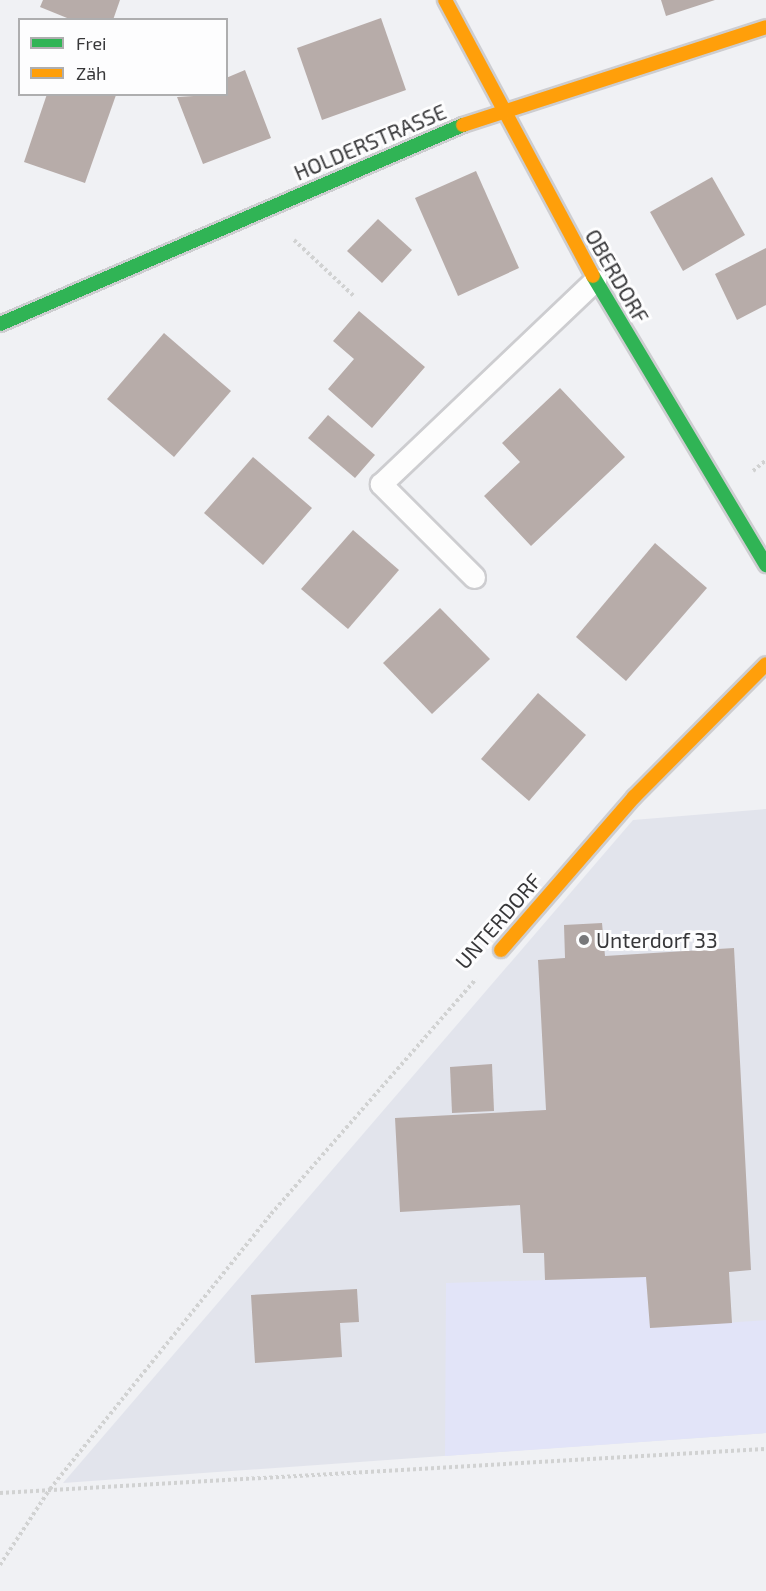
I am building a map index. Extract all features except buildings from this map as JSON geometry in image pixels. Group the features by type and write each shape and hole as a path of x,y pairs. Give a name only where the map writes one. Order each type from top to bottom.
{"street":[{"name":"OBERDORF","path":"445,0 500,109 595,280 766,566"},
{"name":"HOLDERSTRASSE","path":"0,324 500,109 766,27"},
{"name":"UNTERDORF","path":"501,950 634,797 766,664"}],"lane":[{"path":"474,577 381,484 595,280"}],"path":[{"path":"263,211 354,297"},
{"name":"UNTERDORF","path":"0,1565 50,1490 271,1214 501,950"},
{"path":"0,1493 766,1449"}],"shaded area":[{"path":"766,809 766,1433 63,1483 633,820"},
{"path":"646,1277 650,1328 766,1320 766,1433 445,1456 446,1283"}],"traffic: fast":[{"path":"0,324 463,125"},
{"path":"593,276 766,565"}],"traffic: slow":[{"path":"445,0 593,276"},
{"path":"463,125 766,27"},
{"path":"501,950 634,797 766,664"}],"place":[{"name":"Unterdorf 33","path":"584,940"}]}
